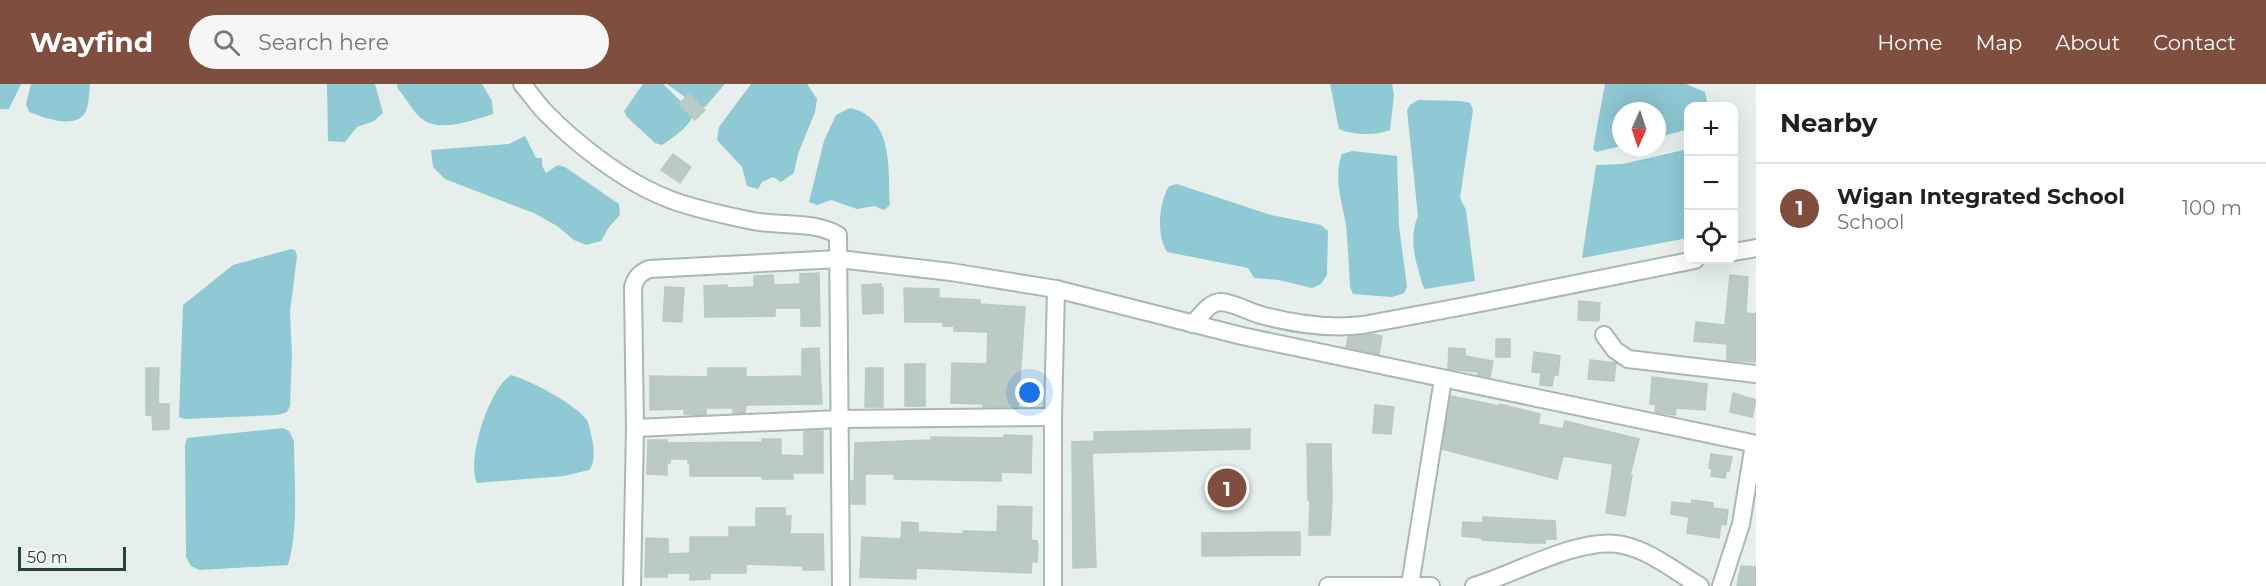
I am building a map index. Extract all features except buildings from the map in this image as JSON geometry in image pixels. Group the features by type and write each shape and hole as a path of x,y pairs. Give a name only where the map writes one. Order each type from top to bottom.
{"street":[{"path":"522,84 545,112 593,153 628,179 665,198 750,221 831,231 838,235 841,586"},
{"path":"1738,251 1756,248"},
{"path":"632,586 635,428 633,286 641,272 649,269 838,259 912,266 1056,289 1242,336 1755,444 1741,524 1721,586"},
{"path":"1192,324 1209,306 1221,302 1262,315 1306,325 1346,327 1363,325 1684,262"},
{"path":"1053,586 1056,289"},
{"path":"1604,335 1616,350 1628,359 1756,374"},
{"path":"1410,585 1443,379"},
{"path":"635,428 839,418 1053,417"},
{"path":"1474,586 1496,580 1576,548 1601,544 1623,544 1700,586"},
{"path":"1328,586 1431,586"}],"water":[{"path":"0,84 21,84 9,109 0,109"},
{"path":"31,84 90,84 85,113 74,121 58,121 29,112 26,104"},
{"path":"327,84 375,84 383,113 374,121 357,127 345,142 328,141"},
{"path":"397,84 482,84 492,101 493,114 457,124 429,123 416,113 398,89"},
{"path":"643,84 663,84 694,114 684,128 662,145 655,143 627,117 624,111"},
{"path":"667,84 725,84 705,107 700,108"},
{"path":"751,84 807,84 817,99 815,112 798,154 794,173 781,182 773,177 762,182 758,189 747,186 742,167 717,140 719,127"},
{"path":"1330,84 1392,84 1394,95 1390,130 1364,134 1339,129"},
{"path":"1605,84 1686,84 1705,92 1707,102 1684,102 1684,130 1666,135 1666,102 1612,102 1612,148 1596,152 1593,149"},
{"path":"1418,100 1461,101 1470,103 1473,110 1460,198 1466,210 1475,281 1425,289 1423,286 1413,242 1418,216 1407,110"},
{"path":"850,108 864,113 875,122 886,147 890,205 884,210 874,206 857,209 831,200 817,205 809,202 824,141 836,115"},
{"path":"525,136 536,158 542,158 542,166 546,173 558,165 565,167 619,204 620,215 609,227 601,241 586,245 574,240 557,226 536,214 445,179 433,167 431,150 509,144"},
{"path":"1684,150 1684,239 1582,258 1596,165 1623,164 1666,156 1666,154"},
{"path":"1352,151 1397,156 1399,226 1407,287 1404,293 1392,297 1353,294 1350,287 1346,225 1338,172 1342,154"},
{"path":"1177,184 1271,215 1321,225 1328,231 1327,275 1321,284 1312,288 1279,280 1254,278 1248,268 1167,252 1161,237 1161,210 1169,186"},
{"path":"291,249 295,250 297,256 290,312 292,354 290,406 287,412 278,415 185,419 179,417 183,305 233,265"},
{"path":"511,375 552,393 587,420 594,450 589,470 564,476 477,483 474,472 475,458 482,425 495,394"},
{"path":"283,428 289,431 294,441 295,520 288,565 199,570 191,566 186,557 185,445 187,438"}],"place":[{"name":"Wigan Integrated School","path":"1227,488"}]}
